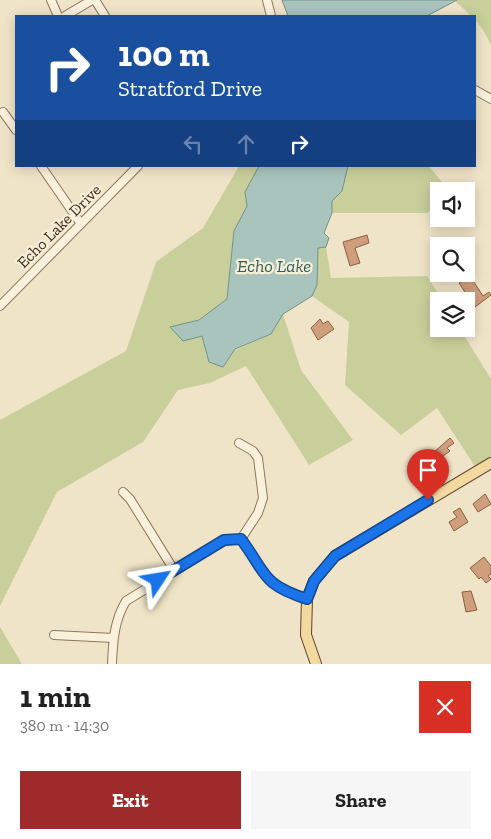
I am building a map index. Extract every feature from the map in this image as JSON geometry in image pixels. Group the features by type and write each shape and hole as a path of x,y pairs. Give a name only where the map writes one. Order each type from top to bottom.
{"main road":[{"path":"316,664 306,635 307,599 314,581 335,556 491,463"}],"street":[{"path":"51,0 58,15"},
{"path":"67,15 94,0 104,15"},
{"path":"267,0 271,15"},
{"path":"476,91 491,99"},
{"path":"3,112 15,129"},
{"path":"42,167 81,224"},
{"name":"Echo Lake Drive","path":"0,306 137,167"},
{"path":"239,443 253,451 258,458 263,498 258,513 241,539"},
{"path":"123,492 130,499 174,570"},
{"path":"112,664 113,638 118,613 126,601 224,540 241,539"},
{"path":"241,539 266,578 273,585 307,599"},
{"path":"54,635 113,638"}],"green space":[{"path":"457,0 491,0 491,45 476,22 476,15 470,15 456,2"},
{"path":"238,167 258,167 245,192 247,206 234,231 227,300 199,320 170,328 202,336 209,362 271,334 283,314 301,370 353,440 309,465 246,366 210,383 178,390 143,442 57,492 0,606 0,420 126,351 156,262 203,228"},
{"path":"348,167 430,167 442,182 430,182 430,211 427,213 332,213 331,201 342,191"},
{"path":"326,247 331,278 427,276 437,292 430,292 430,337 465,337 491,379 491,463 478,471 437,408 401,435 345,385 349,322 312,296 317,285 318,248"},
{"path":"0,627 22,664 0,664"}],"water":[{"path":"282,0 457,0 429,15 288,15"},
{"name":"Echo Lake","path":"258,167 348,167 342,191 332,201 332,213 324,233 329,238 326,247 318,248 317,285 312,296 283,314 271,334 235,349 223,367 209,362 202,336 183,341 170,327 199,320 227,299 234,231 247,206 245,192"}],"building":[{"path":"367,235 369,243 355,248 360,263 350,266 343,242"},
{"path":"474,282 483,296 489,292 491,295 475,307 475,292 465,292 459,283"},
{"path":"320,319 323,324 328,321 334,329 318,340 311,328"},
{"path":"450,438 454,443 447,448 450,451 439,459 434,452"},
{"path":"485,494 491,504 478,512 473,504"},
{"path":"460,508 468,522 454,531 449,522 457,517 453,512"},
{"path":"484,557 491,566 491,574 488,576 491,579 486,583 481,577 479,579 470,568"},
{"path":"471,591 477,610 466,612 462,592"}],"route":[{"path":"158,580 224,540 231,538 241,539 266,578 273,585 307,599 314,581 335,556 428,500"}]}
